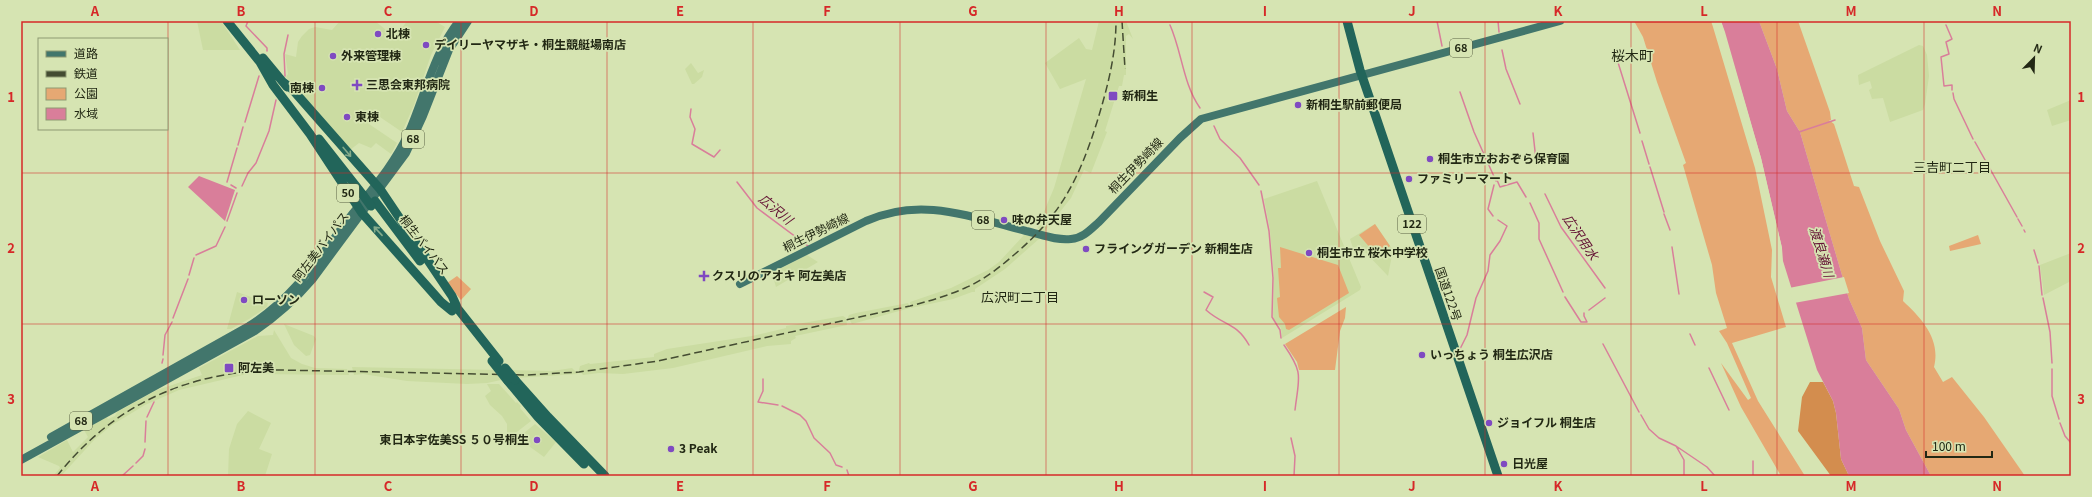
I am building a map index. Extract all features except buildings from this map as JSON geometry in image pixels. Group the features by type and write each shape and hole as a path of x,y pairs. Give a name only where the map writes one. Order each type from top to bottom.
{"highway":[{"name":"桐生バイパス","path":"227,21 511,380 538,418 597,476"},
{"name":"桐生バイパス","path":"234,21 283,82 364,193"},
{"name":"122","path":"1347,21 1362,75"},
{"name":"50","path":"260,62 273,84 310,134 360,210 441,302 454,309"},
{"name":"国道122号","path":"1362,75 1498,476"},
{"name":"50","path":"283,82 292,89 378,187 452,296 454,309"},
{"name":"桐生バイパス","path":"511,380 605,476"}],"main road":[{"name":"阿左美バイパス","path":"378,187 404,141 445,41 459,21"},
{"name":"阿左美バイパス","path":"21,454 246,328 274,310 306,276 360,210 410,145 444,60 456,37 468,21"},
{"name":"桐生伊勢崎線","path":"740,284 871,219 888,212 906,209 936,209 1058,238 1070,239 1079,237 1099,222 1197,121 1230,110 1560,21"},
{"name":"阿左美バイパス","path":"21,460 249,335 276,317 312,280 360,210"}],"shaded area":[{"path":"197,21 221,21 240,50 203,50"},
{"name":"三思会東邦病院","path":"340,21 375,21 391,34 398,34 407,21 435,21 445,27 431,55 414,105 402,132 377,115 369,124 397,143 391,154 376,143 371,148 359,143 350,150 286,77 288,74 285,54 296,57 298,42 302,36 309,29 315,27 332,30"},
{"path":"1099,21 1126,21 1133,39 1129,34 1126,36 1126,75 1124,75 1122,86 1119,86 1105,131 1107,132 1091,173 1084,170 1071,198 1044,232 1039,230 1035,222 1043,214 1054,188 1086,79 1060,89 1045,63 1079,38 1086,49 1092,50"},
{"path":"1919,45 1923,46 1927,55 1929,76 1923,110 1890,122 1883,98 1872,99 1869,90 1872,88 1870,81 1859,85 1858,75"},
{"path":"691,63 698,73 704,70 702,77 694,84 692,84 685,69"},
{"path":"2071,100 2071,120 2052,126 2047,110"},
{"name":"桐生市立 桜木中学校","path":"1317,181 1361,287 1360,290 1282,338 1281,328 1274,320 1273,315 1274,277 1270,230 1264,199"},
{"name":"桐生市立 桜木中学校","path":"1375,224 1393,250 1388,276 1365,252 1356,257 1350,239"},
{"path":"1024,235 1040,238 1005,269 975,289 975,292 953,299 911,308 910,302 951,288 988,270 999,262"},
{"path":"2071,253 2071,281 2044,295 2040,265"},
{"path":"807,255 818,262 776,287 772,273"},
{"path":"237,292 268,303 267,307 231,329 227,329"},
{"path":"908,303 910,308 852,324 848,317 849,315 856,313"},
{"path":"843,316 846,318 847,325 795,336 796,338 791,341 791,344 767,346 673,368 623,374 599,373 583,375 579,370 580,366 589,363 654,357 654,354 667,349 752,336 786,328 786,326"},
{"path":"284,324 314,336 316,339 310,355 306,356 294,345"},
{"path":"274,330 291,358 302,364 315,368 347,369 349,375 247,374 179,390 145,405 112,425 95,439 61,476 53,476 60,468 59,466 38,457 67,440 73,452 88,437 84,430 107,417 108,419 115,416 117,412 157,390 202,375 199,368 258,336 273,335"},
{"path":"352,367 552,371 572,368 578,374 501,379 487,383 467,384 407,381 363,374 354,375"},
{"path":"1810,382 1823,382 1833,401 1836,413 1841,459 1849,476 1831,476 1798,431 1802,397"},
{"path":"487,384 499,384 516,403 517,402 521,406 520,408 531,421 513,435 507,433 507,424 502,416 490,405 485,396 491,391"},
{"path":"248,411 271,423 259,449 272,454 265,476 228,476 229,449 237,424"},
{"name":"東日本宇佐美SS ５０号桐生","path":"535,424 556,442 544,457 519,439 519,437"}],"green space":[{"path":"1634,21 1711,21 1755,168 1772,250 1771,277 1786,327 1732,343 1758,401 1805,476 1781,476 1741,407 1721,363 1748,400 1751,398 1727,343 1719,331 1727,328 1716,293 1712,265 1683,165 1686,163 1657,82 1643,37"},
{"path":"1759,21 1798,21 1830,112 1831,120 1829,120 1834,124 1854,186 1859,187 1880,241 1904,291 1903,301 1923,322 1932,339 1935,347 1934,367 1943,382 1952,377 1984,417 2025,476 1931,476 1906,430 1899,409 1866,360 1862,328 1849,299 1800,132 1787,111 1777,69"},
{"path":"1375,224 1390,246 1377,256 1359,235"},
{"path":"1978,235 1981,244 1950,251 1949,246"},
{"path":"1280,247 1338,265 1349,293 1289,330 1286,329 1285,324 1279,317 1277,298 1280,297 1278,268 1281,268"},
{"path":"457,276 471,289 461,300 447,283"},
{"path":"1346,307 1345,318 1340,331 1335,370 1299,370 1297,362 1285,344"}],"water":[{"name":"渡良瀬川","path":"1721,21 1759,21 1777,69 1787,111 1800,132 1849,299 1862,328 1866,360 1899,409 1906,430 1931,476 1849,476 1841,459 1836,413 1833,401 1817,370 1783,261 1782,248 1761,158"},
{"path":"199,176 235,190 225,221 188,187"}],"pier":[{"path":"1719,21 1721,21 1725,32 1761,158 1782,248 1780,248 1759,158"},
{"path":"1844,277 1849,293 1794,303 1789,288"}],"waterway":[{"path":"248,21 246,26 267,48 267,51"},
{"path":"1437,21 1442,46"},
{"path":"1498,21 1499,32"},
{"path":"1170,25 1186,78 1194,99 1200,108"},
{"path":"1946,25 1952,39 1946,42 1949,54 1941,57 1944,86 1952,85 1952,90"},
{"path":"285,76 284,54 288,35"},
{"path":"1502,50 1506,69 1520,104"},
{"path":"1616,56 1640,133"},
{"path":"245,122 259,76"},
{"path":"1460,92 1474,132 1496,181"},
{"path":"1953,93 1954,99 1973,139"},
{"path":"242,186 248,173 256,163 269,131 276,100"},
{"path":"691,109 690,117 695,129 692,144 714,157 720,150"},
{"path":"1799,132 1835,120"},
{"path":"1214,126 1220,139 1240,158 1259,185"},
{"path":"238,145 243,127"},
{"path":"1533,133 1536,160"},
{"path":"1642,141 1649,164"},
{"path":"1975,142 2017,217"},
{"path":"227,182 237,148"},
{"path":"1650,167 1664,212"},
{"name":"広沢用水","path":"1497,180 1500,187 1517,182 1526,197"},
{"name":"広沢川","path":"737,182 757,208 808,246"},
{"path":"231,185 236,188"},
{"path":"1493,216 1488,209 1494,185"},
{"path":"1261,191 1269,231 1273,278 1272,317 1280,330 1281,338"},
{"path":"227,221 237,193"},
{"name":"広沢用水","path":"1545,194 1561,227 1605,288"},
{"name":"広沢用水","path":"1530,203 1539,223 1539,239 1563,292"},
{"path":"1664,214 1670,230"},
{"path":"2018,219 2022,226"},
{"path":"1460,349 1467,335 1476,298 1488,271 1490,255 1500,241 1507,226 1498,220"},
{"path":"196,255 216,246 225,227"},
{"path":"1672,247 1679,294"},
{"path":"2034,250 2038,263"},
{"path":"189,275 194,258"},
{"path":"2039,266 2042,295"},
{"path":"173,318 188,279"},
{"path":"1204,292 1213,297 1206,310 1239,332 1249,345"},
{"name":"広沢用水","path":"1565,297 1581,322 1587,322"},
{"name":"広沢用水","path":"1589,310 1605,298"},
{"path":"2043,298 2050,332 2052,363"},
{"name":"広沢用水","path":"1584,313 1587,322"},
{"path":"163,355 165,335 172,322"},
{"path":"1690,334 1695,345"},
{"name":"広沢用水","path":"1603,344 1639,412"},
{"path":"1284,345 1297,369 1299,382 1295,410"},
{"path":"162,363 163,359"},
{"path":"1709,368 1729,410"},
{"path":"2052,369 2052,396 2059,419"},
{"path":"763,379 763,391 758,402 778,405"},
{"path":"147,417 154,402"},
{"path":"782,406 800,415 806,421 814,438 830,453 836,465 842,467"},
{"name":"広沢用水","path":"1641,415 1649,429 1659,438 1676,446 1684,460 1684,476"},
{"path":"145,442 146,421"},
{"path":"2060,423 2065,436 2071,443"},
{"path":"1291,438 1295,456 1294,476"},
{"path":"1676,446 1707,467 1715,476"},
{"path":"136,463 143,456 145,449"},
{"path":"1753,461 1753,476"},
{"path":"122,476 133,466"},
{"name":"広沢川","path":"847,470 849,476"}],"railway":[{"path":"57,476 79,451 103,429 128,411 155,396 184,385 214,377 246,372 280,370 526,375 579,372 658,361 910,306 945,296 965,288 992,273 1031,239 1045,225 1066,195 1083,161 1101,110 1113,60 1116,21"},
{"path":"1122,21 1125,69"}],"place":[{"name":"北棟","path":"378,34"},
{"name":"デイリーヤマザキ・桐生競艇場南店","path":"426,45"},
{"name":"外来管理棟","path":"333,56"},
{"name":"三思会東邦病院","path":"357,85"},
{"name":"南棟","path":"322,88"},
{"name":"新桐生","path":"1113,96"},
{"name":"新桐生駅前郵便局","path":"1298,105"},
{"name":"東棟","path":"347,117"},
{"name":"桐生市立おおぞら保育園","path":"1430,159"},
{"name":"ファミリーマート","path":"1409,179"},
{"name":"味の弁天屋","path":"1004,220"},
{"name":"フライングガーデン 新桐生店","path":"1086,249"},
{"name":"桐生市立 桜木中学校","path":"1309,253"},
{"name":"クスリのアオキ 阿左美店","path":"704,276"},
{"name":"ローソン","path":"244,300"},
{"name":"いっちょう 桐生広沢店","path":"1422,355"},
{"name":"阿左美","path":"229,368"},
{"name":"ジョイフル 桐生店","path":"1489,423"},
{"name":"東日本宇佐美SS ５０号桐生","path":"537,440"},
{"name":"3 Peak","path":"671,449"},
{"name":"日光屋","path":"1504,464"}],"district":[{"name":"桜木町","path":"1632,56"},
{"name":"三吉町二丁目","path":"1952,167"},
{"name":"広沢町二丁目","path":"1020,297"}]}
